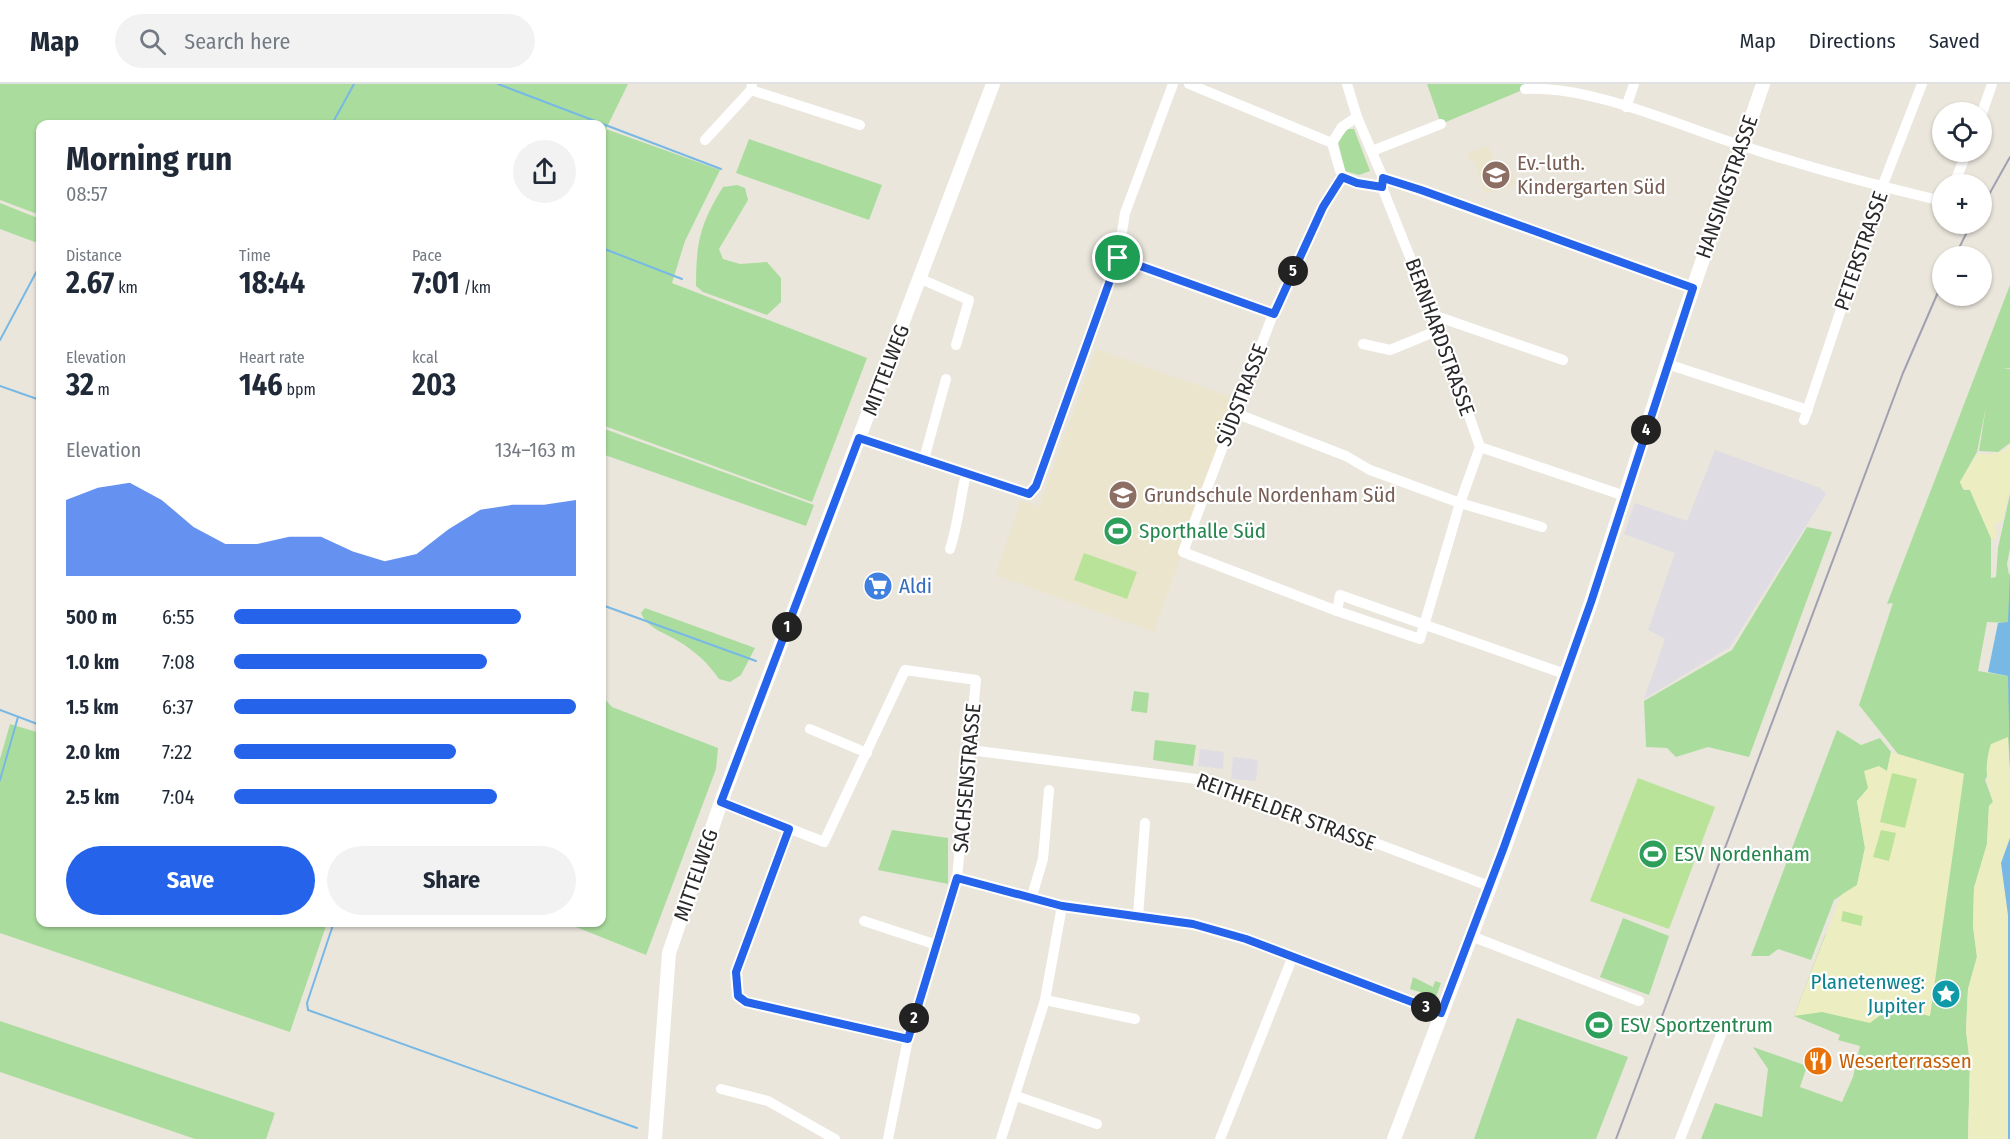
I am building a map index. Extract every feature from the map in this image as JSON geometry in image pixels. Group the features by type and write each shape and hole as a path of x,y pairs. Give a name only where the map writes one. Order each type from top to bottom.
{"street":[{"name":"MITTELWEG","path":"655,1139 669,953 721,802 993,84"},
{"path":"859,438 1029,494 1036,486 1118,258 1125,213 1173,84"},
{"path":"1189,84 1332,143"},
{"name":"BERNHARDSTRASSE","path":"1347,84 1357,117 1439,330 1480,447"},
{"path":"1626,107 1634,84"},
{"name":"HANSINGSTRASSE","path":"1394,1139 1471,936 1565,674 1667,364 1763,84"},
{"name":"PETERSTRASSE","path":"1667,364 1806,415 1882,187 1922,84"},
{"path":"1986,102 1992,84"},
{"path":"705,140 751,87 860,125"},
{"path":"1525,89 1550,88 1626,107 1741,146 1882,187 1932,199"},
{"path":"1357,117 1342,127 1332,143 1342,177 1357,183 1382,183 1693,288"},
{"path":"1372,151 1441,124"},
{"name":"SÜDSTRASSE","path":"1337,611 1183,552 1274,314 1323,207 1342,177"},
{"path":"1118,258 1274,314"},
{"path":"921,279 969,300 956,345"},
{"path":"1433,315 1563,360"},
{"path":"1362,344 1390,351 1439,330"},
{"path":"924,459 946,379"},
{"path":"1235,413 1460,503 1542,526"},
{"path":"1565,674 1424,624 1340,595 1337,611 1420,639 1424,624 1460,503 1480,447 1625,496"},
{"path":"950,549 956,531 966,474"},
{"name":"SACHSENSTRASSE","path":"721,802 824,842 905,670 976,680 957,878 908,1039 888,1139"},
{"path":"810,729 867,753"},
{"name":"REITHFELDER STRASSE","path":"970,750 1149,771 1212,781 1489,886"},
{"path":"1031,899 1043,860 1048,790"},
{"path":"1138,916 1145,823"},
{"path":"789,829 736,972 738,996 746,1002 908,1039"},
{"path":"957,878 1062,906 1193,924 1246,939 1441,1013"},
{"path":"1001,1139 1045,1000 1062,906"},
{"path":"864,921 937,945"},
{"path":"1471,936 1639,1001"},
{"path":"1221,1139 1293,956"},
{"path":"1045,1000 1135,1019"},
{"path":"1680,1139 1722,1032"},
{"path":"721,1089 768,1101 835,1139"},
{"path":"1016,1096 1096,1124"}],"shaded area":[{"name":"Ev.-luth. Kindergarten Süd","path":"1488,146 1495,166 1508,162 1516,184 1485,194 1474,161 1470,161 1467,153"},
{"name":"Grundschule Nordenham Süd","path":"1096,349 1237,399 1154,632 995,575 1021,500 1039,506"},
{"path":"1715,450 1820,488 1826,494 1730,647 1644,699 1665,639 1648,630 1675,553 1624,534 1635,503 1687,521"},
{"path":"1200,749 1224,752 1223,769 1198,766"},
{"path":"1233,757 1258,760 1256,781 1231,779"}],"green space":[{"path":"0,84 628,84 606,129 606,120 36,120 36,214 0,200"},
{"path":"1427,84 1526,84 1525,89 1441,124"},
{"path":"606,129 720,170 685,241 672,283 867,358 812,502 606,426"},
{"path":"1348,129 1354,129 1370,171 1359,175 1345,171 1338,141"},
{"path":"749,139 882,185 869,220 736,173"},
{"path":"737,185 745,188 748,200 719,249 723,259 740,264 767,262 781,278 781,302 767,315 703,292 696,286 698,246 704,223 723,187"},
{"path":"0,203 36,217 36,242 0,229"},
{"path":"2010,285 2010,368 2003,368 2010,369 2010,443 1998,452 1979,451 1986,407 1977,452 1960,482 1964,490 1970,490 1991,538 1991,578 1996,577 1998,548 2010,494 2010,548 2007,564 2009,575 2010,573 2010,769 2008,738 1985,780 1993,802 1989,806 1987,844 1974,888 1973,927 1977,957 1968,989 1966,1031 1970,1063 1968,1139 1701,1139 1715,1103 1762,1117 1768,1069 1753,1047 1807,1066 1800,1087 1842,1102 1853,1077 1860,1046 1838,1040 1840,1035 1794,1016 1825,935 1964,774 1898,754 1859,705 1893,603 1887,604","holes":["1987,622 2008,623 2008,676 1978,671"]},
{"path":"606,429 814,505 806,526 606,455"},
{"path":"1807,527 1832,532 1749,757 1708,747 1676,757 1667,748 1646,747 1644,701 1732,650"},
{"path":"1084,553 1137,572 1127,599 1074,580"},
{"path":"645,608 755,648 741,675 730,682 719,679 696,653 647,623 641,613"},
{"path":"1134,691 1149,693 1147,713 1131,711"},
{"path":"606,700 612,707 718,748 716,769 646,955 576,927 606,927"},
{"path":"10,724 36,732 36,927 326,927 290,1032 0,933 0,759"},
{"path":"1837,730 1861,745 1880,738 1891,752 1887,771 1857,801 1865,848 1857,885 1834,900 1811,960 1778,949 1769,956 1751,956"},
{"path":"1155,740 1196,745 1193,766 1153,760"},
{"path":"1892,773 1917,779 1905,828 1880,822"},
{"name":"ESV Nordenham","path":"1638,778 1715,807 1669,929 1590,901"},
{"path":"892,830 948,838 948,884 878,870"},
{"path":"1881,830 1896,833 1889,861 1873,857"},
{"path":"1843,911 1863,916 1861,926 1841,921"},
{"path":"1623,918 1669,936 1649,995 1600,977"},
{"path":"1413,977 1433,987 1435,981 1441,983 1436,997 1410,989"},
{"path":"1517,1018 1628,1057 1596,1139 1474,1139"},
{"path":"0,1021 275,1113 266,1139 195,1139 0,1072"}],"sand":[{"path":"2010,444 2010,491 2002,521 1994,525 1997,531 1995,539 1991,538 1970,490 1963,489 1960,482 1977,454 2004,451"},
{"path":"2008,737 2010,838 2001,863 2008,915 2008,1139 1968,1139 1970,1063 1966,1031 1968,989 1977,957 1973,925 1974,888 1987,844 1989,806 1993,802 1987,773 1987,759 1991,744"},
{"path":"1891,752 1964,774 1930,1016 1891,1007 1870,1023 1822,1012 1794,1016 1841,895 1857,885 1865,848 1857,801 1868,788 1864,771 1879,766 1887,771"}],"water":[{"path":"2010,573 2010,769 2008,676 1988,672 1998,623 2008,622"},
{"path":"2010,838 2010,1139 2008,1139 2008,915 2001,863"}],"waterway":[{"path":"334,120 354,84"},
{"path":"498,84 592,120"},
{"path":"606,125 721,169"},
{"path":"606,250 682,279"},
{"path":"0,340 36,272"},
{"path":"0,386 36,399"},
{"path":"606,606 756,661"},
{"path":"0,710 36,724"},
{"path":"0,780 18,717"},
{"path":"332,927 307,1003 308,1010 637,1128"}],"railway":[{"path":"1992,189 2010,157"},
{"path":"1960,246 1966,234"},
{"path":"1616,1139 1903,373 1932,306"}],"place":[{"name":"Ev.-luth. Kindergarten Süd","path":"1496,175"},
{"name":"Grundschule Nordenham Süd","path":"1123,495"},
{"name":"Sporthalle Süd","path":"1118,531"},
{"name":"Aldi","path":"878,586"},
{"name":"ESV Nordenham","path":"1653,854"},
{"name":"Planetenweg: Jupiter","path":"1946,994"},
{"name":"ESV Sportzentrum","path":"1599,1025"},
{"name":"Weserterrassen","path":"1818,1061"}],"route":[{"path":"1342,177 1357,183 1382,187 1383,178 1693,288 1591,602 1504,847 1441,1013 1246,939 1193,924 1138,916 1101,914 1031,899 957,878 908,1039 746,1002 738,996 735,984 736,972 789,829 721,802 859,438 1029,494 1036,486 1118,258 1274,314 1323,207 1342,177"}]}
